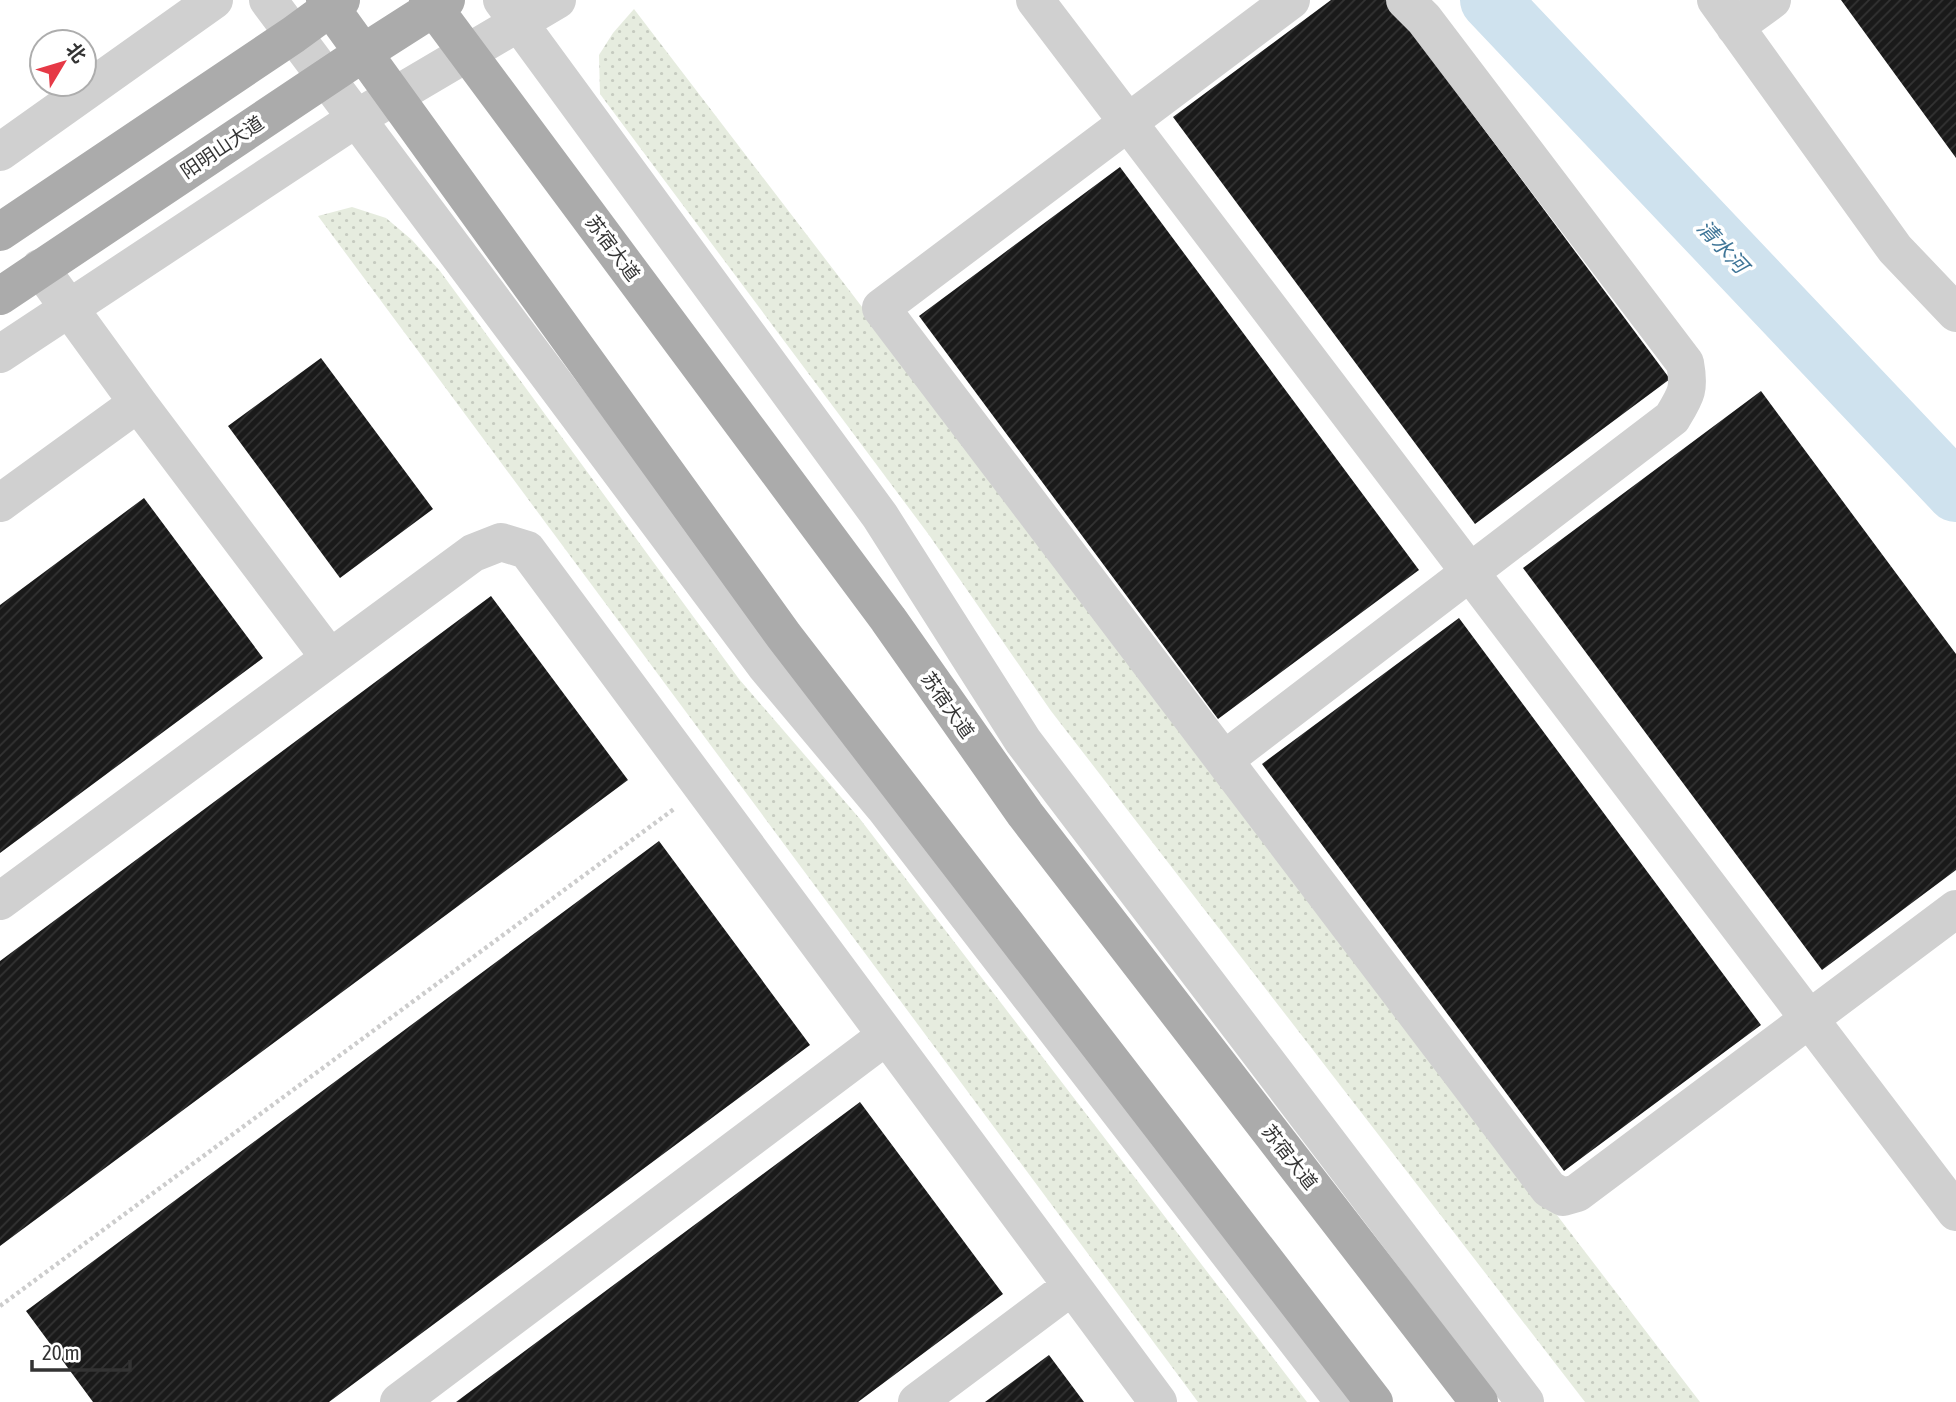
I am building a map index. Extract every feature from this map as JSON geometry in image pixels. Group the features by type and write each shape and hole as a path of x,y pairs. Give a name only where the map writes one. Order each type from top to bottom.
{"main road":[{"path":"0,232 293,35 332,2 363,53 784,636 1374,1402"},
{"name":"阳明山大道","path":"0,296 436,2"},
{"name":"苏宿大道","path":"436,2 467,52 888,619 1025,814 1479,1402"}],"lane":[{"path":"0,152 214,0"},
{"path":"268,0 765,665 884,807 1344,1402"},
{"path":"0,354 357,118 467,52 510,12 557,0"},
{"path":"1035,0 1956,1212"},
{"path":"1291,0 881,308 1549,1189 1563,1197 1577,1193 1956,909"},
{"path":"1224,760 1672,418 1683,401 1689,382 1685,363 1424,19 1405,0"},
{"path":"1772,0 1725,13 1895,249 1956,313"},
{"path":"510,12 880,516 1023,741 1525,1402"},
{"path":"40,268 330,658"},
{"path":"0,503 138,403"},
{"path":"0,901 472,553 501,542 527,550 1158,1402"},
{"path":"399,1402 886,1036"},
{"path":"917,1402 1072,1286"}],"path":[{"path":"0,1306 703,788"}],"shaded area":[{"path":"634,9 1700,1402 1585,1402 1051,711 929,535 600,94 599,55 613,33"},
{"path":"352,207 386,218 412,240 440,271 739,679 860,819 1307,1402 1198,1402 318,216"}],"building":[{"path":"1331,0 1388,0 1670,379 1475,524 1173,117"},
{"path":"1841,0 1956,0 1956,158"},
{"path":"1120,167 1419,570 1218,719 919,316"},
{"path":"321,358 433,509 340,578 228,426"},
{"path":"1761,391 1956,654 1956,870 1822,970 1523,568"},
{"path":"144,498 263,658 0,853 0,605"},
{"path":"491,596 628,780 0,1246 0,961"},
{"path":"1459,618 1761,1025 1564,1171 1262,764"},
{"path":"659,841 810,1045 329,1402 93,1402 26,1311"},
{"path":"860,1102 1003,1294 858,1402 456,1402"},
{"path":"1049,1355 1084,1402 985,1402"}],"waterway":[{"name":"清水河","path":"1490,0 1956,492"}]}
